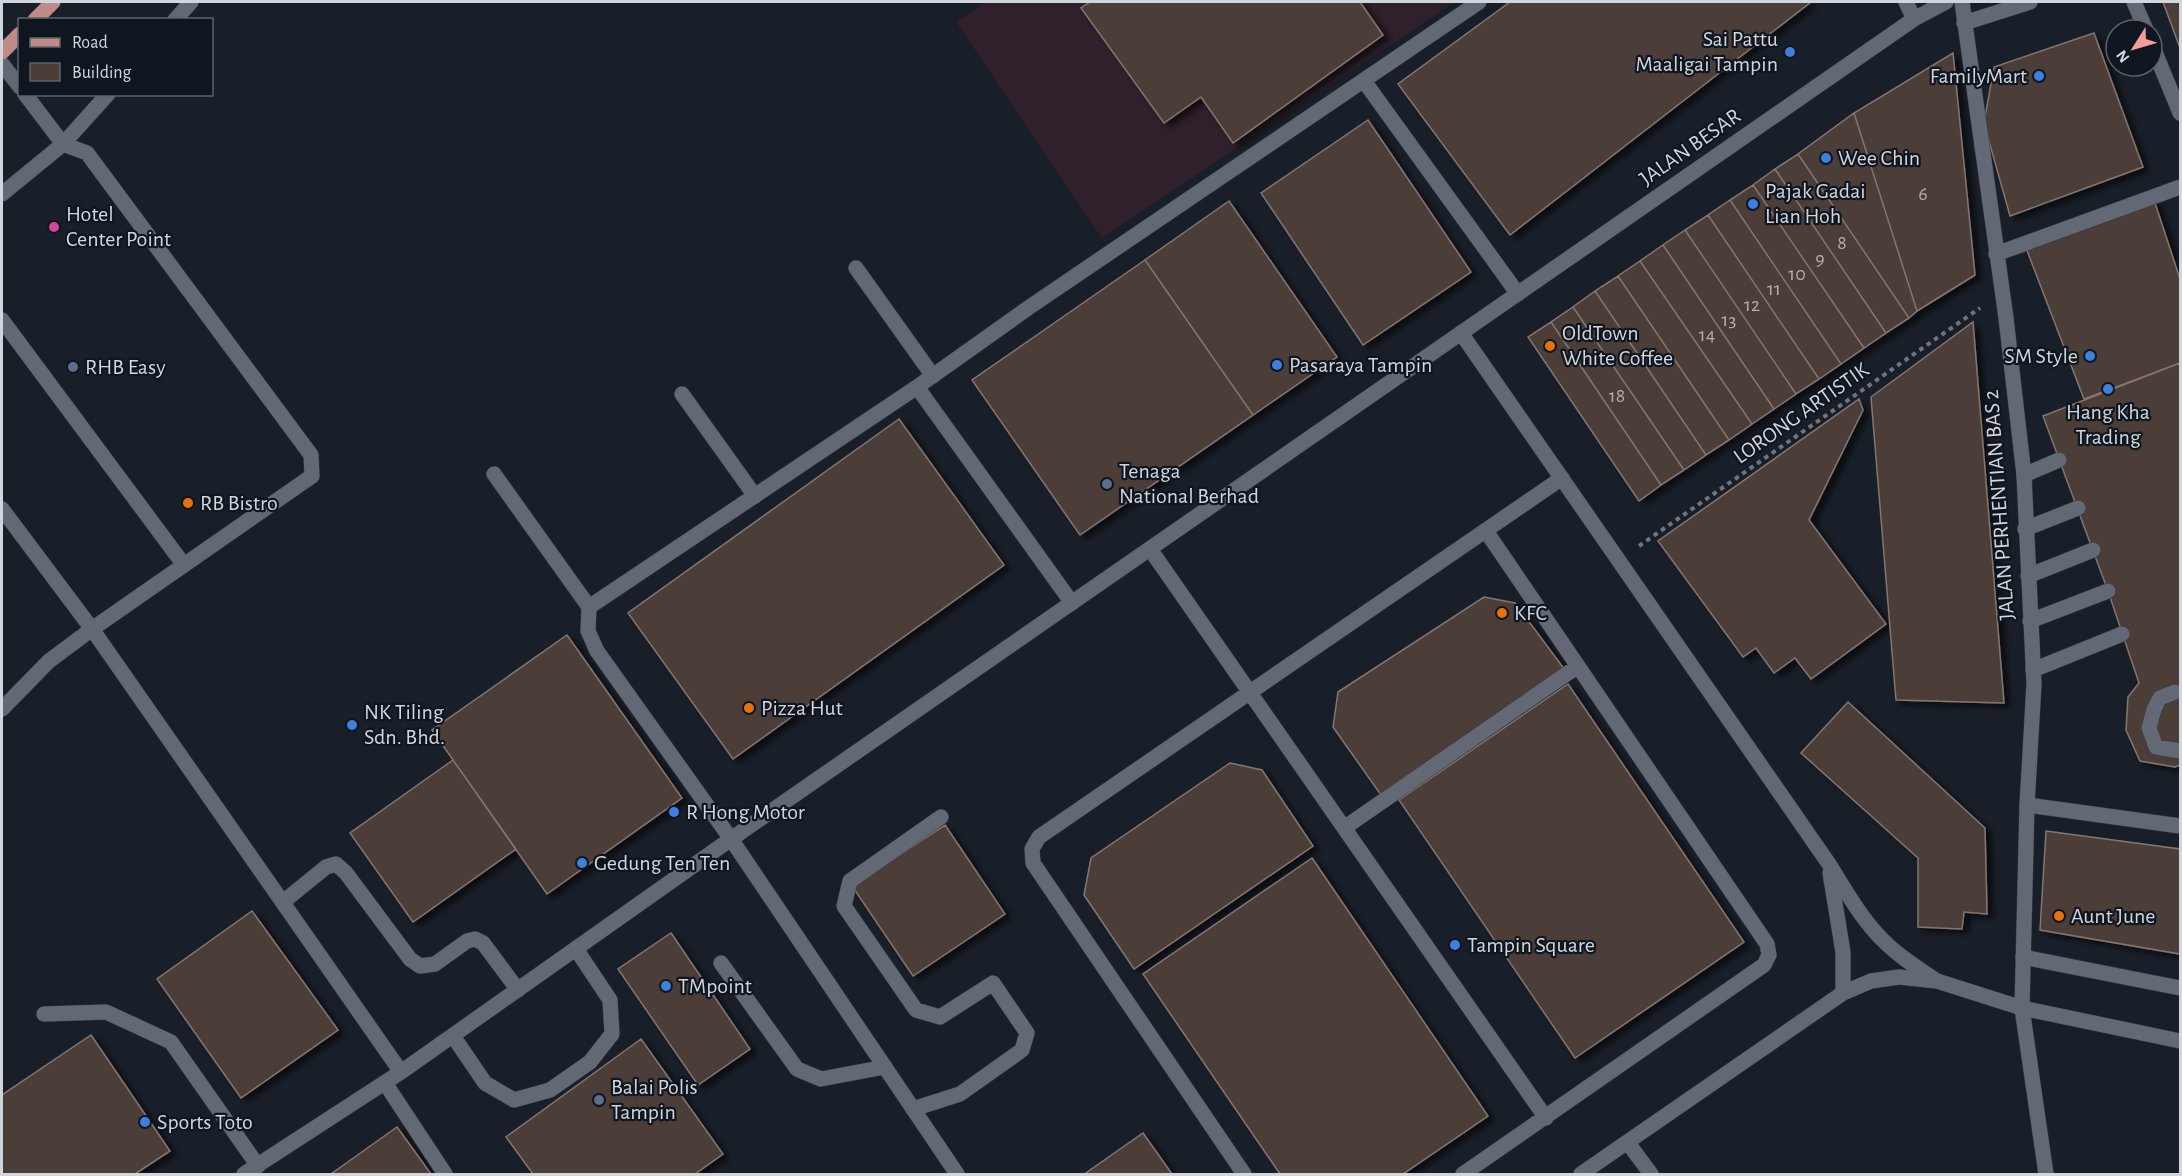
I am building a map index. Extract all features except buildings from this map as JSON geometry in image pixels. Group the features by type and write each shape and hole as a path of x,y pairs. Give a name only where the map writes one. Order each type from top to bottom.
{"main road":[{"path":"36,18 53,2"},
{"path":"2,52 18,36"}],"street":[{"path":"177,18 191,2"},
{"path":"589,607 917,387 1479,2"},
{"path":"1906,2 1914,19"},
{"name":"JALAN BESAR","path":"244,1174 401,1072 731,839 1914,19 1946,2"},
{"name":"JALAN PERHENTIAN BAS 2","path":"1962,2 2002,293 2024,475 2034,684 2027,805 2022,1008 2046,1174"},
{"path":"1964,23 2030,2"},
{"path":"2133,3 2140,18"},
{"path":"2,63 18,84"},
{"path":"2164,73 2181,113"},
{"path":"1364,81 1518,294"},
{"path":"2,709 49,661 312,476 311,455 87,153 63,144 27,96"},
{"path":"2,194 63,144 106,96"},
{"path":"1996,254 2181,187"},
{"path":"856,268 933,376"},
{"path":"2,320 184,565"},
{"path":"1461,333 1829,864 1860,914 1878,935 1906,960 1937,981"},
{"path":"917,387 1072,603"},
{"path":"682,394 755,496"},
{"path":"2024,475 2059,460"},
{"path":"494,474 589,607 588,631 597,651 731,839 957,1174"},
{"path":"1244,1174 1033,863 1032,849 1039,837 1562,477"},
{"path":"2025,529 2078,508"},
{"path":"2,509 92,629 401,1072"},
{"path":"1463,1174 1764,965 1769,955 1767,944 1486,531"},
{"path":"1150,549 1546,1118"},
{"path":"2028,576 2093,550"},
{"path":"2030,621 2108,591"},
{"path":"2033,670 2122,634"},
{"path":"1344,828 1578,666"},
{"path":"2175,692 2160,698 2154,709 2149,728 2156,747 2181,751"},
{"path":"2027,805 2181,826"},
{"path":"913,1109 960,1094 1022,1050 1027,1033 993,983 940,1017 916,1010 844,906 850,881 941,818"},
{"path":"282,902 326,867 336,864 346,873 410,959 420,966 435,964 467,941 474,939 483,943 518,990"},
{"path":"1829,864 1843,952 1843,993"},
{"path":"453,1036 485,1083 514,1100 550,1090 582,1068 590,1062 612,1034 610,1000 576,949"},
{"path":"2023,957 2181,988"},
{"path":"721,963 797,1069 821,1079 885,1067"},
{"path":"1581,1174 1843,993 1871,981 1899,977 1937,981 2022,1008 2181,1041"},
{"path":"44,1014 106,1012 171,1042 258,1166"},
{"path":"385,1083 445,1174"},
{"path":"1628,1143 1651,1174"}],"path":[{"name":"LORONG ARTISTIK","path":"1619,560 2002,293"}],"shaded area":[{"path":"986,2 1454,2 1102,238 956,22"}],"place":[{"name":"Sai Pattu Maaligai Tampin","path":"1790,52"},
{"name":"FamilyMart","path":"2039,76"},
{"name":"Wee Chin","path":"1826,158"},
{"name":"Pajak Gadai Lian Hoh","path":"1753,204"},
{"name":"Hotel Center Point","path":"54,227"},
{"name":"OldTown White Coffee","path":"1550,346"},
{"name":"SM Style","path":"2090,356"},
{"name":"Pasaraya Tampin","path":"1277,365"},
{"name":"RHB Easy","path":"73,367"},
{"name":"Hang Kha Trading","path":"2108,389"},
{"name":"Tenaga National Berhad","path":"1107,484"},
{"name":"RB Bistro","path":"188,503"},
{"name":"KFC","path":"1502,613"},
{"name":"Pizza Hut","path":"749,708"},
{"name":"NK Tiling Sdn. Bhd.","path":"352,725"},
{"name":"R Hong Motor","path":"674,812"},
{"name":"Gedung Ten Ten","path":"582,863"},
{"name":"Aunt June","path":"2059,916"},
{"name":"Tampin Square","path":"1455,945"},
{"name":"TMpoint","path":"666,986"},
{"name":"Balai Polis Tampin","path":"599,1100"},
{"name":"Sports Toto","path":"145,1122"}]}
